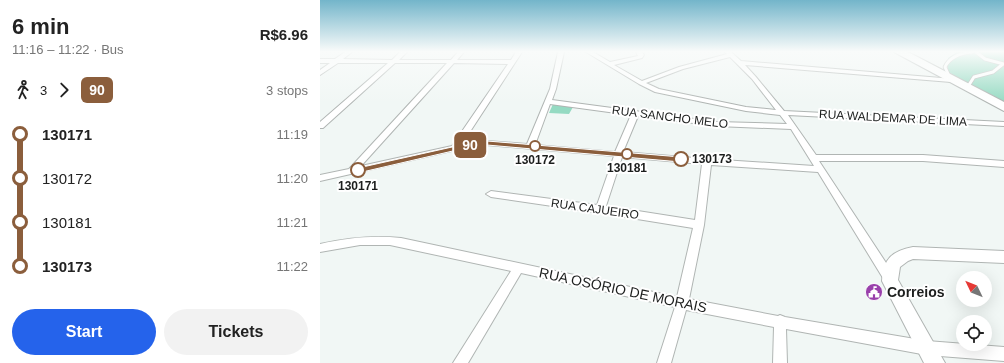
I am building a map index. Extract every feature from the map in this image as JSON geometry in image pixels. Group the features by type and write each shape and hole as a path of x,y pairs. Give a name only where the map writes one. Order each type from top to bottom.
{"highway":[{"path":"930,69 1004,107"}],"main road":[{"path":"931,356 890,280 890,271 893,265 904,255 913,253 1004,257"}],"street":[{"path":"320,126 385,69"},
{"path":"352,172 446,69"},
{"path":"455,148 508,69"},
{"path":"531,145 553,89 557,69"},
{"name":"RUA WALDEMAR DE LIMA","path":"617,69 641,83 666,94 746,109 782,113 1004,124"},
{"path":"641,83 687,69"},
{"path":"744,69 754,78 793,128 849,213 890,280"},
{"path":"812,69 950,80"},
{"name":"RUA SANCHO MELO","path":"548,102 717,124 793,128"},
{"path":"600,208 635,113"},
{"path":"320,178 455,148 487,143 531,145 707,162 820,169"},
{"path":"812,158 922,158 1004,164"},
{"path":"664,363 682,304 699,225 707,162"},
{"name":"RUA CAJUEIRO","path":"491,194 600,208 699,225"},
{"name":"RUA OSÓRIO DE MORAIS","path":"320,248 381,239 519,267 682,304 780,321 931,356 1004,354"},
{"path":"460,363 519,267"},
{"path":"780,321 780,363"}],"lane":[{"path":"946,69 950,80"},
{"path":"967,88 974,77 993,72 997,69"}],"green space":[{"path":"948,69 1004,69 1004,106 967,87 948,71"},
{"path":"553,104 573,107 569,114 549,113"}],"bus line":[{"name":"90","path":"358,170 408,160 478,143 531,145 681,159"}],"place":[{"name":"130172","path":"535,146"},
{"name":"130181","path":"627,154"},
{"name":"130173","path":"681,159"},
{"name":"130171","path":"358,170"},
{"name":"Correios","path":"874,292"}]}
